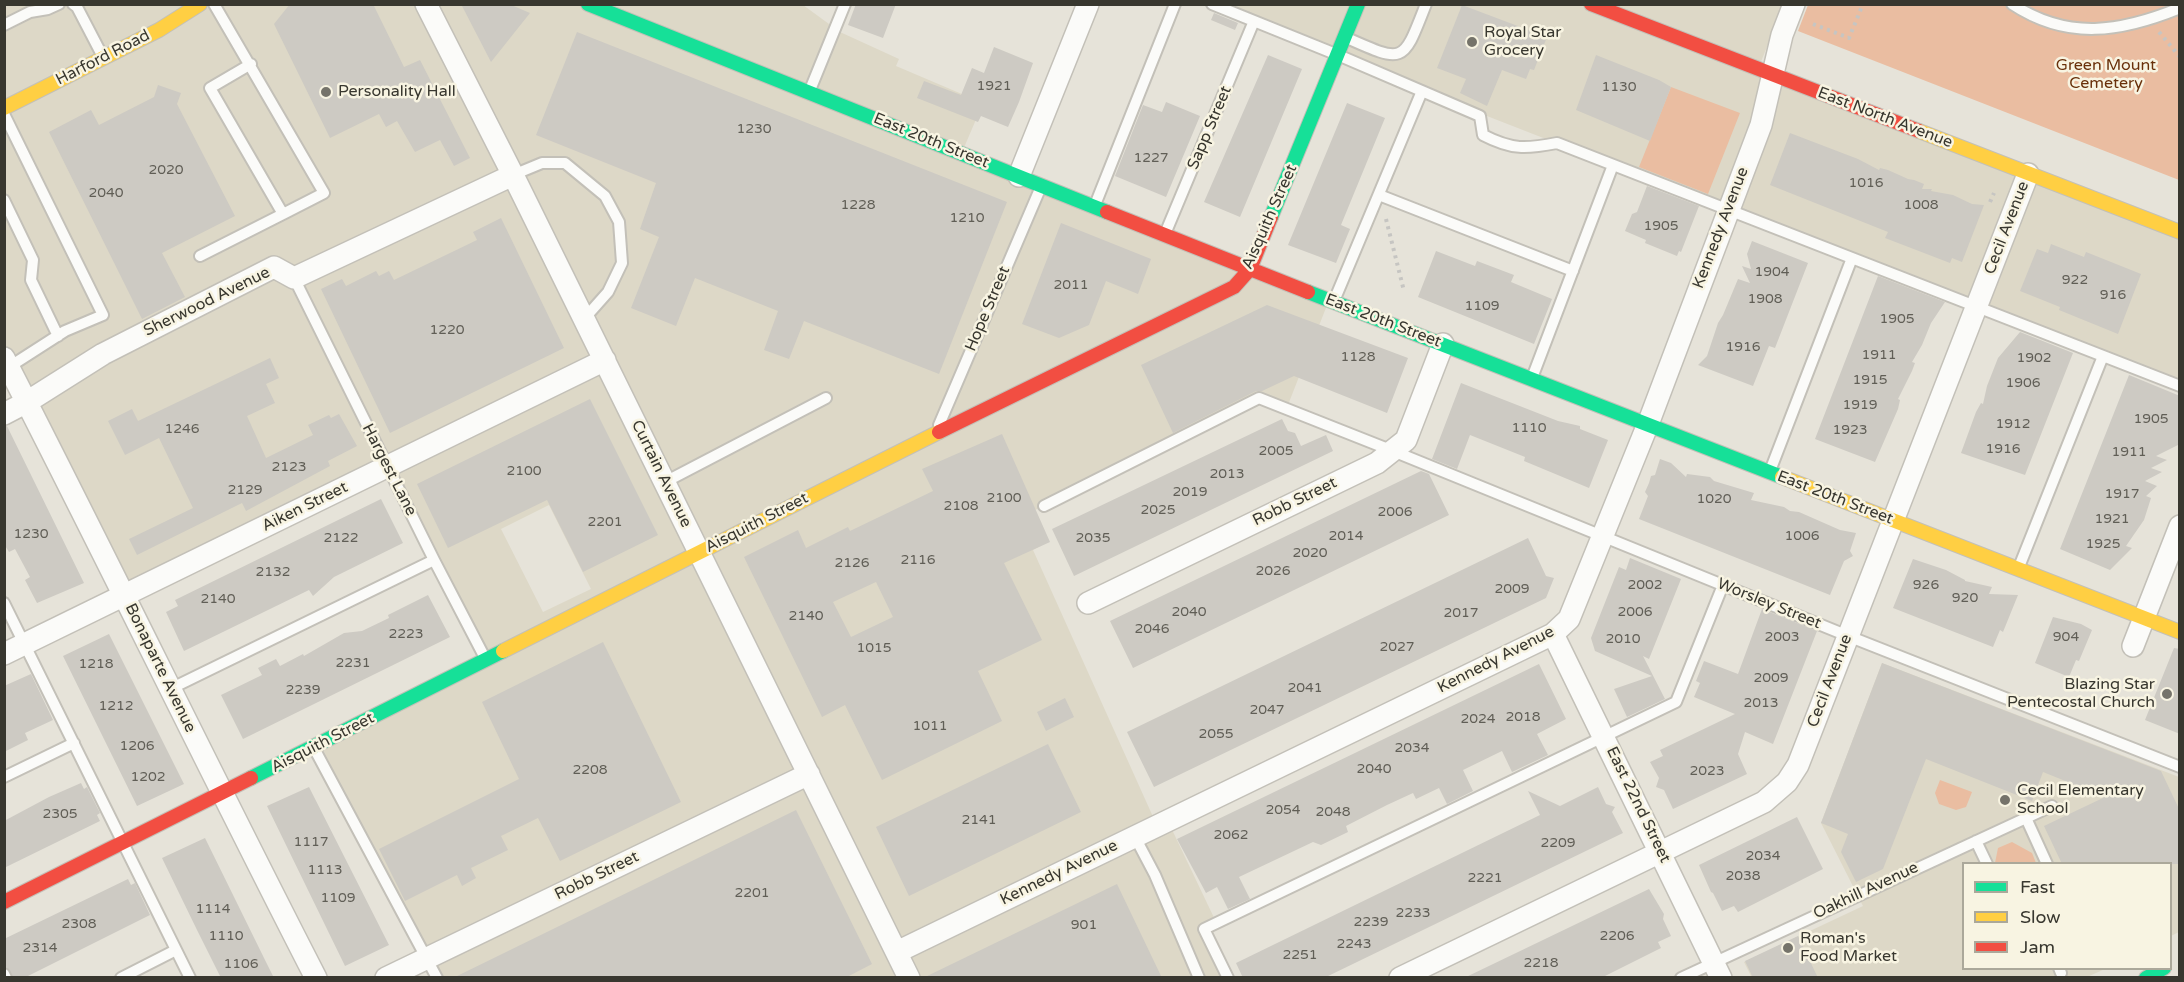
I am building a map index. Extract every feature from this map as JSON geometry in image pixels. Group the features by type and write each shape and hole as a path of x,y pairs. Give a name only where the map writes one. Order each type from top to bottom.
{"street":[{"name":"Harford Road","path":"4,108 159,30 200,4"},
{"name":"Curtain Avenue","path":"426,4 605,360 909,978"},
{"name":"East 20th Street","path":"588,4 1250,269 2180,632"},
{"path":"1019,176 1088,4"},
{"name":"East North Avenue","path":"1591,4 2180,232"},
{"name":"Kennedy Avenue","path":"897,952 1553,634 1569,619 1648,424 1761,125 1771,74 1794,4"},
{"name":"Aisquith Street","path":"4,902 487,661 936,433 1234,288 1250,269 1338,55 1354,8"},
{"name":"Cecil Avenue","path":"1400,978 1764,802 1787,782 1798,765 2028,174"},
{"name":"Sherwood Avenue","path":"4,414 103,354 274,267 294,278 513,175"},
{"name":"Robb Street","path":"1088,603 1377,462 1393,451 1406,440 1443,344"},
{"name":"Aiken Street","path":"4,654 605,360"},
{"name":"Bonaparte Avenue","path":"7,362 316,978"},
{"path":"2133,646 2180,526"},
{"name":"East 22nd Street","path":"1553,634 1718,970"},
{"name":"Robb Street","path":"386,978 809,774"},
{"path":"2146,978 2162,970"}],"lane":[{"path":"200,256 324,193 214,4"},
{"path":"809,93 844,4"},
{"path":"1094,207 1175,4"},
{"path":"1212,4 1480,116 1483,135 1498,143 1526,148 1557,143 2180,386"},
{"path":"1345,37 1380,53 1393,55 1402,52 1410,44 1426,4"},
{"path":"2012,4 2024,13 2075,29 2111,29 2150,20 2180,8"},
{"path":"75,5 104,59"},
{"path":"4,25 33,8 53,7"},
{"name":"Sapp Street","path":"1165,235 1254,21"},
{"path":"251,64 210,88 283,214"},
{"path":"1334,301 1422,91"},
{"path":"4,114 103,315 7,362"},
{"path":"513,175 542,163 565,163 605,196 619,222 622,262 608,292 584,319"},
{"path":"1532,379 1613,165"},
{"name":"Hope Street","path":"936,433 1042,186"},
{"path":"1379,195 1573,271"},
{"path":"4,200 33,260 31,279 58,336"},
{"path":"1770,472 1852,258"},
{"name":"Hargest Lane","path":"294,278 387,467 487,661"},
{"path":"2018,569 2103,356"},
{"path":"665,482 826,398"},
{"name":"Worsley Street","path":"1044,506 1259,398 1848,636 2180,767"},
{"path":"170,689 434,560"},
{"path":"1228,978 1204,929 1676,702 1723,585"},
{"path":"4,603 190,978"},
{"path":"4,777 74,743"},
{"path":"314,748 437,978"},
{"name":"Oakhill Avenue","path":"1681,978 1718,970 1976,841 2052,806"},
{"path":"2026,818 2046,862"},
{"path":"1135,837 1155,875 1198,978"},
{"path":"1976,841 1986,862"},
{"path":"121,978 176,950"}],"path":[{"path":"1813,24 1849,38 1863,4"},
{"path":"1990,202 1994,193"},
{"path":"1386,215 1404,291"}],"shaded area":[{"path":"5,5 803,5 840,32 899,59 896,66 983,103 963,150 1331,295 1286,410 1255,402 1035,510 1048,542 1033,550 1154,819 1165,815 1217,924 1209,928 1232,977 441,977 420,942 319,742 480,659 385,465 119,597 5,361","holes":["549,505 591,589 543,612 501,529"]},
{"path":"1215,5 1784,5 1760,64 2179,230 2179,386 1469,109"},
{"name":"Cecil Elementary School","path":"1882,663 2179,777 2179,932 2172,936 2172,862 1962,862 1962,970 2103,970 2087,977 1752,978 1744,962 1863,906 1821,823"}],"green space":[{"name":"Green Mount Cemetery","path":"1808,5 2179,5 2179,180 1798,31"},
{"path":"1671,87 1740,113 1708,194 1639,167"},
{"path":"1940,780 1972,792 1966,807 1956,810 1939,804 1935,793"},
{"path":"2012,842 2032,853 2036,862 1995,862 1998,848"}],"building":[{"path":"290,4 373,4 404,67 420,60 470,158 454,166 440,140 415,152 397,121 386,127 379,114 330,138 274,24"},
{"path":"461,4 509,4 530,13 491,62"},
{"path":"856,4 896,4 883,38 848,25"},
{"path":"1462,5 1547,37 1534,70 1530,69 1526,79 1502,70 1487,106 1460,93 1466,79 1437,68"},
{"path":"1214,13 1238,23 1235,30 1211,20"},
{"path":"577,32 1007,202 939,374 804,321 789,359 764,350 778,311 695,278 676,326 631,308 659,237 640,229 656,183 536,135"},
{"path":"994,47 1033,63 1008,127 981,116 978,122 917,98 924,81 961,95 972,68 984,73"},
{"path":"1268,55 1302,69 1240,217 1204,202"},
{"path":"1596,55 1671,87 1650,141 1576,110"},
{"path":"158,85 181,93 177,104 235,216 162,253 185,297 142,319 49,132 91,110 99,125 154,97"},
{"path":"1166,102 1200,116 1166,197 1115,176 1143,105 1162,112"},
{"path":"1347,103 1385,118 1341,225 1350,229 1336,263 1288,245"},
{"path":"1790,133 1858,159 1879,170 1880,168 1888,170 1924,184 1922,189 1932,189 1931,191 1953,195 1972,204 1984,205 1962,262 1952,258 1950,263 1885,238 1888,232 1770,185"},
{"path":"1647,186 1699,206 1681,252 1679,251 1677,256 1645,243 1646,240 1625,231 1632,214 1637,212"},
{"path":"501,218 564,348 390,433 321,289 342,279 346,286 376,271 379,276 389,271 394,280 477,240 473,232"},
{"path":"1061,223 1151,259 1138,294 1106,281 1089,325 1059,338 1022,324"},
{"path":"1752,241 1808,263 1775,348 1769,346 1753,386 1698,365 1707,356 1718,323 1738,279 1750,283 1742,266 1751,269 1747,254"},
{"path":"2051,244 2084,257 2086,252 2141,274 2118,334 2020,291 2037,249 2048,253"},
{"path":"1436,251 1475,266 1477,261 1514,275 1511,282 1552,299 1534,344 1418,297"},
{"path":"1878,276 1945,302 1931,323 1912,362 1915,363 1898,399 1900,400 1898,409 1875,462 1815,439"},
{"path":"1267,305 1408,358 1387,413 1294,376 1262,391 1256,391 1173,433 1141,365"},
{"path":"2020,332 2073,353 2025,475 1961,453 1976,412 1981,403 1983,404 1998,358"},
{"path":"270,358 279,378 266,384 275,403 247,416 266,458 313,435 308,425 329,415 331,418 339,414 357,446 328,461 330,466 246,511 242,503 137,555 129,539 193,508 159,438 125,455 108,421 132,409 138,421"},
{"path":"2129,375 2180,396 2180,444 2156,456 2167,460 2151,468 2162,472 2145,481 2157,486 2146,496 2151,498 2144,520 2126,546 2132,548 2110,570 2060,549"},
{"path":"1461,383 1558,421 1580,426 1580,429 1608,440 1589,488 1524,461 1525,457 1470,435 1457,469 1432,459"},
{"path":"590,399 658,535 583,572 547,500 448,548 417,484"},
{"path":"1282,419 1288,431 1295,433 1301,446 1326,435 1333,451 1074,576 1052,529"},
{"path":"7,426 84,583 37,603 25,580 30,577 15,549 9,552 4,544 4,427"},
{"path":"1002,434 1050,542 1004,563 1042,640 978,671 1002,721 882,780 845,705 822,717 744,557 798,530 806,548 848,527 850,531 933,491 922,469","holes":["876,582 893,617 851,637 833,602"]},
{"path":"1660,459 1671,463 1686,477 1687,474 1710,477 1714,481 1754,493 1751,500 1784,507 1840,530 1856,533 1850,551 1853,556 1844,561 1830,595 1639,519 1648,496 1645,492 1651,476 1655,475"},
{"path":"1421,471 1429,474 1449,515 1133,668 1110,621"},
{"path":"381,499 403,543 334,577 313,596 309,590 184,651 166,612 178,606 175,600"},
{"path":"1528,538 1546,576 1554,578 1546,598 1154,787 1127,732"},
{"path":"1630,558 1681,579 1649,659 1643,656 1665,699 1627,717 1614,689 1652,676 1595,651 1591,638 1619,567 1626,570"},
{"path":"1913,559 1946,570 1965,581 1992,587 1989,594 2018,595 2003,632 2000,630 1993,647 1893,608"},
{"path":"428,595 450,637 243,739 221,695 262,675 258,668 276,659 280,666 303,654 304,656 344,633 362,631 389,618 388,615"},
{"path":"1762,609 1817,631 1773,744 1745,732 1738,754 1747,774 1673,809 1664,790 1656,787 1659,778 1650,762 1663,756 1660,750 1735,714 1694,697 1700,683 1696,681 1704,661 1738,674"},
{"path":"2053,617 2081,624 2092,630 2079,661 2076,660 2069,677 2035,663"},
{"path":"109,634 184,784 137,806 63,656"},
{"path":"603,642 681,802 560,861 538,818 501,836 508,850 471,868 476,878 462,886 457,875 405,901 379,849 519,779 482,702"},
{"name":"Blazing Star Pentecostal Church","path":"2174,648 2180,649 2180,734 2145,720"},
{"path":"1882,663 2161,771 2180,811 2180,864 2172,864 2172,862 2061,862 2044,826 2105,797 2043,772 2032,801 1926,759 1883,869 1856,882 1841,852 1848,834 1821,823"},
{"path":"1539,664 1566,719 1537,734 1548,755 1512,772 1502,751 1463,770 1473,791 1447,804 1439,788 1416,799 1413,793 1387,805 1346,826 1348,832 1321,845 1313,842 1239,877 1250,899 1228,909 1217,887 1206,893 1177,839"},
{"path":"31,674 53,720 25,733 28,740 4,752 4,686"},
{"path":"1065,698 1074,717 1046,731 1037,712"},
{"path":"1048,744 1081,812 909,896 876,827"},
{"path":"81,783 84,789 87,787 100,813 97,815 100,821 4,868 4,821"},
{"path":"309,787 389,945 345,966 267,806"},
{"path":"1598,787 1606,804 1615,807 1612,812 1623,833 1324,978 1243,978 1236,963 1540,815 1528,791 1560,806"},
{"path":"796,810 872,964 845,978 453,978"},
{"path":"1797,817 1823,869 1738,912 1734,906 1722,911 1699,865"},
{"path":"205,838 274,978 221,978 197,930 162,858"},
{"path":"128,879 131,885 135,883 150,915 24,978 13,978 4,963 4,939"},
{"path":"1117,884 1162,978 923,978 956,962"},
{"path":"1649,889 1664,914 1663,919 1671,936 1658,942 1661,948 1601,978 1464,978"},
{"name":"Roman's Food Market","path":"1798,936 1818,978 1753,978 1745,961"}],"traffic: fast":[{"path":"588,4 1107,212"},
{"path":"1271,217 1358,4"},
{"path":"1308,292 1782,477"},
{"path":"251,778 503,651"},
{"path":"2146,978 2160,970"}],"traffic: slow":[{"path":"4,108 159,30 200,4"},
{"path":"1919,131 2180,232"},
{"path":"503,651 939,432"},
{"path":"1782,477 2180,632"}],"traffic: jam":[{"path":"1591,4 1919,131"},
{"path":"1107,212 1308,292"},
{"path":"939,432 1234,287 1250,269 1271,217"},
{"path":"4,902 251,778"}],"place":[{"name":"Royal Star Grocery","path":"1472,42"},
{"name":"Personality Hall","path":"326,92"},
{"name":"Blazing Star Pentecostal Church","path":"2167,694"},
{"name":"Cecil Elementary School","path":"2005,800"},
{"name":"Roman's Food Market","path":"1788,948"}]}
